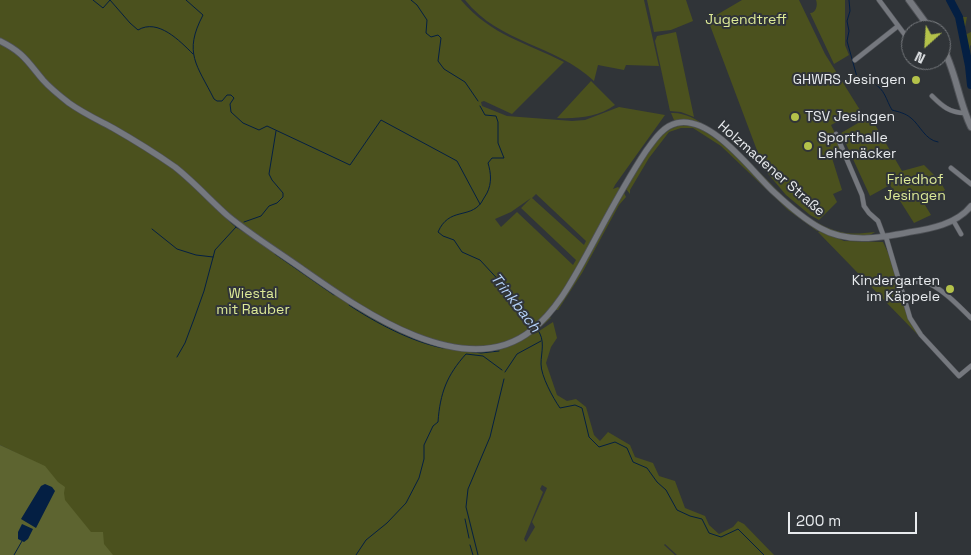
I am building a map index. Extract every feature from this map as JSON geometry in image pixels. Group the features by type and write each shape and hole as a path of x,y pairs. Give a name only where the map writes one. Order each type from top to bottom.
{"main road":[{"path":"909,0 924,20"},
{"path":"951,66 971,127"}],"street":[{"path":"879,0 901,30"},
{"path":"855,60 898,26"},
{"name":"Holzmadener Straße","path":"0,41 22,54 33,65 44,81 77,108 122,133 174,167 241,226 344,298 372,316 420,338 440,344 480,349 502,346 519,339 534,328 551,311 564,292 646,151 660,133 678,122 698,125 709,131 734,151 785,202 821,228 840,236 851,238 885,237 930,228 968,215"},
{"path":"932,96 943,108 965,113"},
{"path":"836,134 862,195 864,206 868,213 876,218 885,237 910,318 921,334 959,376 971,366"},
{"path":"951,168 971,184"},
{"path":"968,215 971,206"},
{"path":"952,220 961,234"},
{"path":"900,286 923,282 934,286 958,304 971,318"}],"green space":[{"name":"Wiestal mit Rauber","path":"0,0 461,0 485,22 497,30 564,62 512,114 484,101 481,102 482,106 507,116 572,121 585,120 619,107 665,115 615,185 613,189 618,187 621,190 579,272 624,193 626,197 619,205 582,273 558,310 555,310 549,317 551,318 536,333 553,322 557,338 551,347 546,363 557,395 567,401 576,399 586,407 594,435 600,441 608,432 630,445 635,457 653,463 659,476 675,481 685,508 705,516 709,525 719,534 733,527 738,521 744,524 774,555 677,555 665,544 675,555 0,555 45,467 0,445","holes":["536,194 586,241 584,245 532,198","531,198 521,208 576,260 573,265 517,212 501,227 495,219 511,212","542,485 547,488 532,522 535,527 526,542 524,539 543,492 540,489"]},
{"path":"465,0 644,0 659,66 626,65 624,70 598,65 594,81 562,59 494,26 479,15"},
{"path":"647,0 686,0 693,21 671,30 654,32"},
{"name":"TSV Jesingen","path":"742,0 799,0 825,54 860,110 831,125 844,152 832,158 842,190 833,194 837,202 819,220 786,195 764,169 708,20"},
{"path":"816,0 845,0 845,45 849,55 834,64 810,13 814,12 816,8"},
{"path":"960,17 967,17 964,32 967,34 971,32 971,74"},
{"path":"676,32 694,117 681,112 670,111 655,41 657,36"},
{"path":"591,81 615,105 602,112 587,116 557,118"},
{"path":"671,113 685,115 694,119 702,123 724,139 746,158 783,196 825,227 854,234 875,232 870,235 843,235 822,227 800,213 706,127 674,120"},
{"name":"Friedhof Jesingen","path":"870,116 902,171 924,165 940,181 945,190 925,205 931,215 914,223 890,185 870,196 841,133"},
{"path":"681,125 700,128 720,142 819,229 817,231 788,210 721,146 693,128 681,128 669,132 649,158 630,190 630,194 626,189 648,151 662,135"},
{"path":"820,231 844,241 883,242 890,257 905,309 918,335 818,232"},
{"path":"0,445 45,466 58,482 65,487 65,500 91,532 103,532 104,544 113,555 0,555"}],"water":[{"path":"45,484 52,487 55,491 36,528 21,519 41,486"},
{"path":"22,524 33,529 28,539 24,542 18,539 18,532"}],"waterway":[{"path":"93,0 103,8 110,0 138,30 146,27 161,29 182,43 193,54"},
{"path":"186,0 203,15 197,28 193,49 198,68 214,99 222,101 227,95 231,95 234,98 230,104 231,112 243,123 259,130 267,126 350,165 381,120 457,161 480,204"},
{"name":"Trinkbach","path":"411,0 417,5 427,20 426,33 431,37 438,35 441,38 438,61 444,69 465,82 478,101"},
{"path":"849,0 850,11 847,21 849,31 847,41 857,77 877,85 883,92 892,110 909,116 926,135 933,141 938,142"},
{"path":"950,0 959,17 971,85"},
{"name":"Trinkbach","path":"480,106 485,115 496,116 498,122 498,143 504,158 492,158 488,163 490,186 481,203 471,211 448,219 438,232 454,240 462,252 480,260 505,287 533,325"},
{"path":"244,222 261,216 269,206 277,203 283,197 283,193 269,174 276,131"},
{"path":"211,204 218,211"},
{"path":"225,217 243,231"},
{"path":"177,357 185,343 204,291 215,250 236,227"},
{"path":"152,229 177,249 196,255 213,257"},
{"path":"275,254 334,295"},
{"path":"349,305 394,331 443,348"},
{"name":"Trinkbach","path":"537,329 542,342 542,369 551,393 560,408 575,405 582,408 589,437 599,447 615,442 627,448 633,462 647,468 657,482 666,490 677,510 702,519 709,533 721,537 738,529 764,555"},
{"path":"505,372 517,354 541,341"},
{"path":"447,348 481,353 499,351"},
{"path":"356,555 366,540 387,523 406,503 419,478 424,459 424,445 433,426 438,422 443,393 449,377 459,362 466,354 483,356 502,370"},
{"path":"478,555 466,507 468,489 490,437 504,379"},
{"path":"465,519 469,538"},
{"path":"14,555 22,541"},
{"path":"470,545 473,555"}],"place":[{"name":"GHWRS Jesingen","path":"916,80"},
{"name":"TSV Jesingen","path":"795,117"},
{"name":"Sporthalle Lehenäcker","path":"808,146"},
{"name":"Kindergarten im Käppele","path":"950,289"}],"park label":[{"name":"Jugendtreff","path":"746,20"}]}
